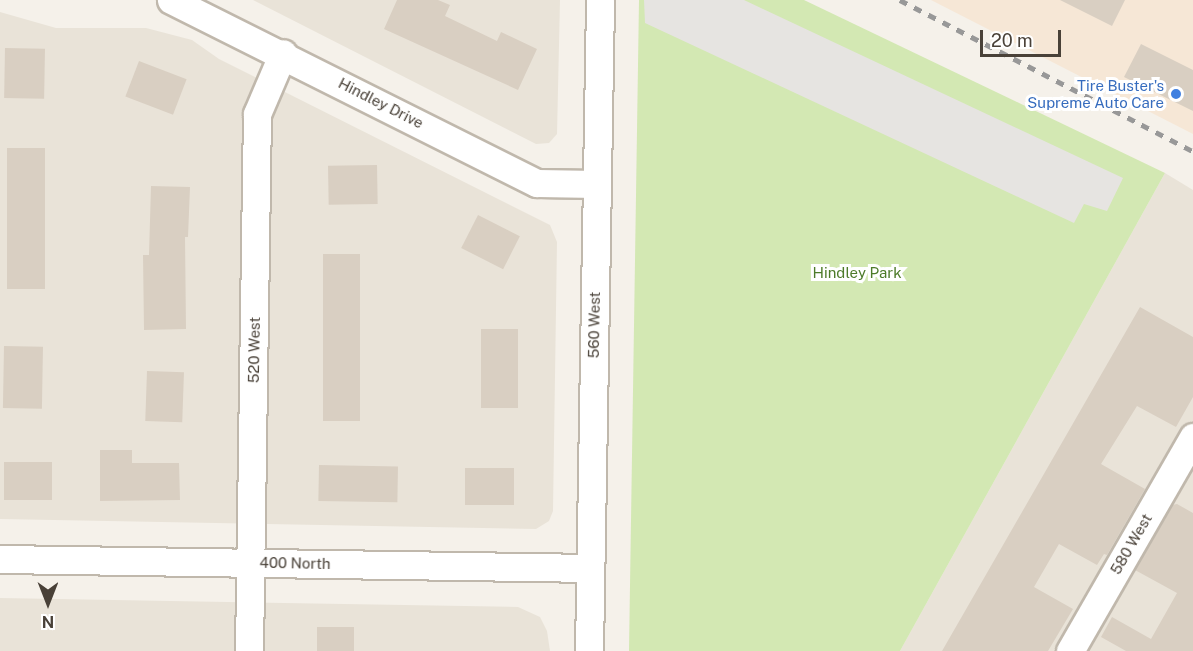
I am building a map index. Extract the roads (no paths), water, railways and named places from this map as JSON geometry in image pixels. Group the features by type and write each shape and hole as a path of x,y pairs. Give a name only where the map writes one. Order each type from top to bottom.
{"street":[{"name":"Hindley Drive","path":"171,0 283,53 537,183 597,184"},
{"name":"560 West","path":"589,651 600,0"},
{"name":"520 West","path":"249,651 257,114 283,53"},
{"name":"580 West","path":"1070,651 1193,437"},
{"name":"400 North","path":"0,559 590,568"}],"railway":[{"path":"900,0 1193,151"}],"place":[{"name":"Tire Buster's Supreme Auto Care","path":"1176,94"}],"park label":[{"name":"Hindley Park","path":"857,273"}]}
